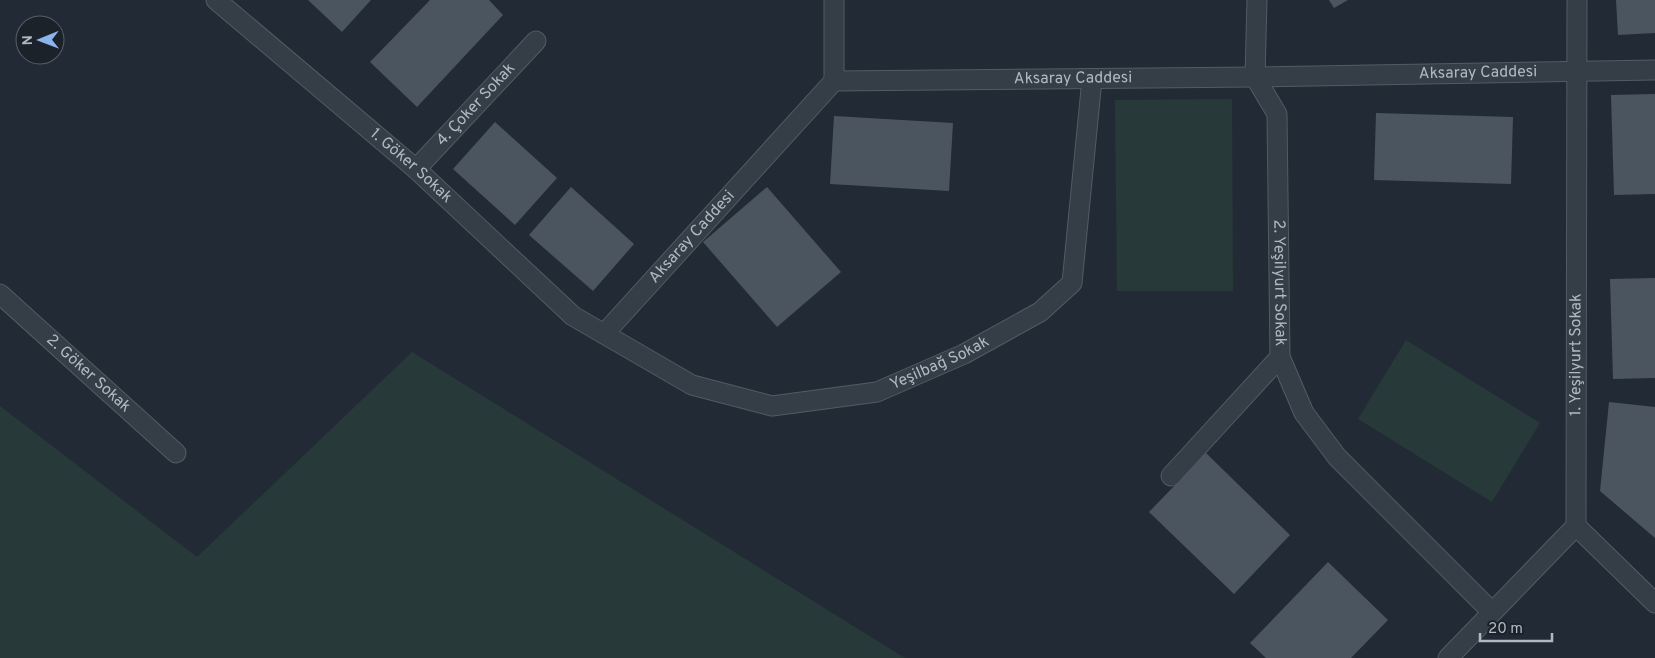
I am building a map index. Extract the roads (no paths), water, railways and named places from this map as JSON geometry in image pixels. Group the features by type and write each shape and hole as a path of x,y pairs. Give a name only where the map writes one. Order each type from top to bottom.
{"street":[{"name":"1. Göker Sokak","path":"216,0 416,169 573,316 604,334"},
{"path":"834,0 834,81"},
{"path":"1255,77 1257,0"},
{"name":"1. Yeşilyurt Sokak","path":"1576,526 1577,0"},
{"name":"4. Çoker Sokak","path":"416,169 536,41"},
{"name":"Aksaray Caddesi","path":"604,334 834,81 1255,77 1655,70"},
{"name":"2. Yeşilyurt Sokak","path":"1255,77 1277,114 1280,357 1304,414 1337,457 1492,612"},
{"name":"Yeşilbağ Sokak","path":"604,334 692,385 772,406 877,392 964,354 1040,312 1072,283 1092,79"},
{"name":"2. Göker Sokak","path":"0,294 176,453"},
{"path":"1171,476 1280,357"},
{"path":"1448,658 1576,526 1655,603"}]}
